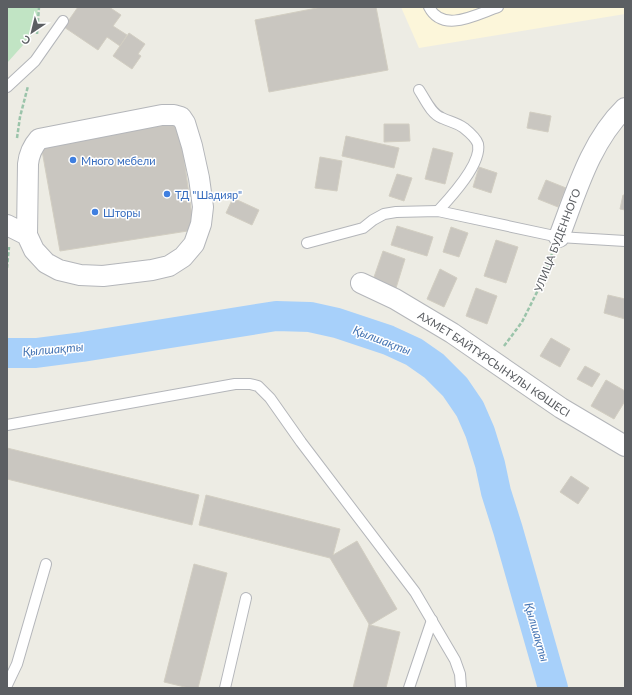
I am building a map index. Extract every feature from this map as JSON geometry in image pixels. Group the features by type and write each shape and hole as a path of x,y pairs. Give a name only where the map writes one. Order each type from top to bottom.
{"street":[{"name":"УЛИЦА БУДЕННОГО","path":"559,237 584,171 598,144 621,112"},
{"path":"7,225 27,235 34,250 46,262 59,270 80,275 103,276 152,270 169,266 183,257 194,244 201,224 203,207 199,178 192,146 185,123 181,117 174,115 162,115 39,139 34,144 30,153 28,164 27,235"},
{"name":"АХМЕТ БАЙТҰРСЫНҰЛЫ КӨШЕСІ","path":"361,283 395,299 452,333 561,408 625,446"}],"lane":[{"path":"429,7 440,19 456,21 498,7"},
{"path":"7,87 36,61 63,21"},
{"path":"419,90 437,116 442,119 455,122 465,129 475,138 478,145 470,172 456,191 438,211"},
{"path":"307,243 363,228 384,214 396,212 438,211 559,237 625,241"},
{"path":"7,425 235,384 250,384 258,386 270,398 301,442 415,592 455,660 460,674 462,688"},
{"path":"7,685 17,664 46,564"},
{"path":"225,688 246,598"},
{"path":"410,688 432,620"}],"path":[{"name":"УЛИЦА БУДЕННОГО","path":"492,361 522,322 540,288 559,237"}],"shaded area":[{"path":"401,7 625,7 625,14 419,48"}],"green space":[{"path":"7,7 38,7 36,27 32,35 7,63"}],"building":[{"path":"78,7 109,7 121,15 113,26 127,35 120,46 107,37 98,50 64,27"},
{"path":"322,7 376,7 388,70 269,92 255,20"},
{"path":"129,33 145,44 138,54 141,56 132,69 113,56"},
{"path":"530,112 551,116 548,132 527,128"},
{"path":"179,123 194,230 60,251 41,145"},
{"path":"384,124 409,124 410,141 384,142"},
{"path":"346,136 399,148 394,168 342,156"},
{"path":"433,148 453,153 445,184 425,179"},
{"path":"320,157 342,161 337,191 315,188"},
{"path":"479,167 497,173 491,193 473,187"},
{"path":"397,174 412,178 404,201 389,196"},
{"path":"546,180 566,188 558,207 538,199"},
{"path":"623,195 625,195 625,210 620,209"},
{"path":"233,198 259,210 252,225 226,213"},
{"path":"397,226 433,237 427,256 391,245"},
{"path":"451,227 468,233 459,257 443,252"},
{"path":"496,240 518,247 506,283 484,276"},
{"path":"383,251 405,259 396,288 373,280"},
{"path":"440,269 457,278 444,307 427,299"},
{"path":"476,288 497,296 487,324 466,316"},
{"path":"608,295 625,299 625,319 604,313"},
{"path":"551,338 570,349 560,367 540,356"},
{"path":"585,366 600,374 592,387 577,379"},
{"path":"606,380 625,391 625,401 614,419 591,406"},
{"path":"7,448 199,495 192,525 7,479"},
{"path":"571,476 589,488 578,504 560,492"},
{"path":"206,495 340,529 333,555 357,541 397,609 370,625 400,632 386,688 353,688 369,624 330,558 199,525"},
{"path":"194,564 227,573 198,688 189,688 164,682"}],"waterway":[{"name":"Қылшақты","path":"7,353 36,353 82,347 276,316 310,317 337,323 388,340 414,352 434,366 455,387 470,409 480,432 553,688"}],"place":[{"name":"Много мебели","path":"73,160"},
{"name":"ТД \"Шадияр\"","path":"167,194"},
{"name":"Шторы","path":"95,212"}]}
